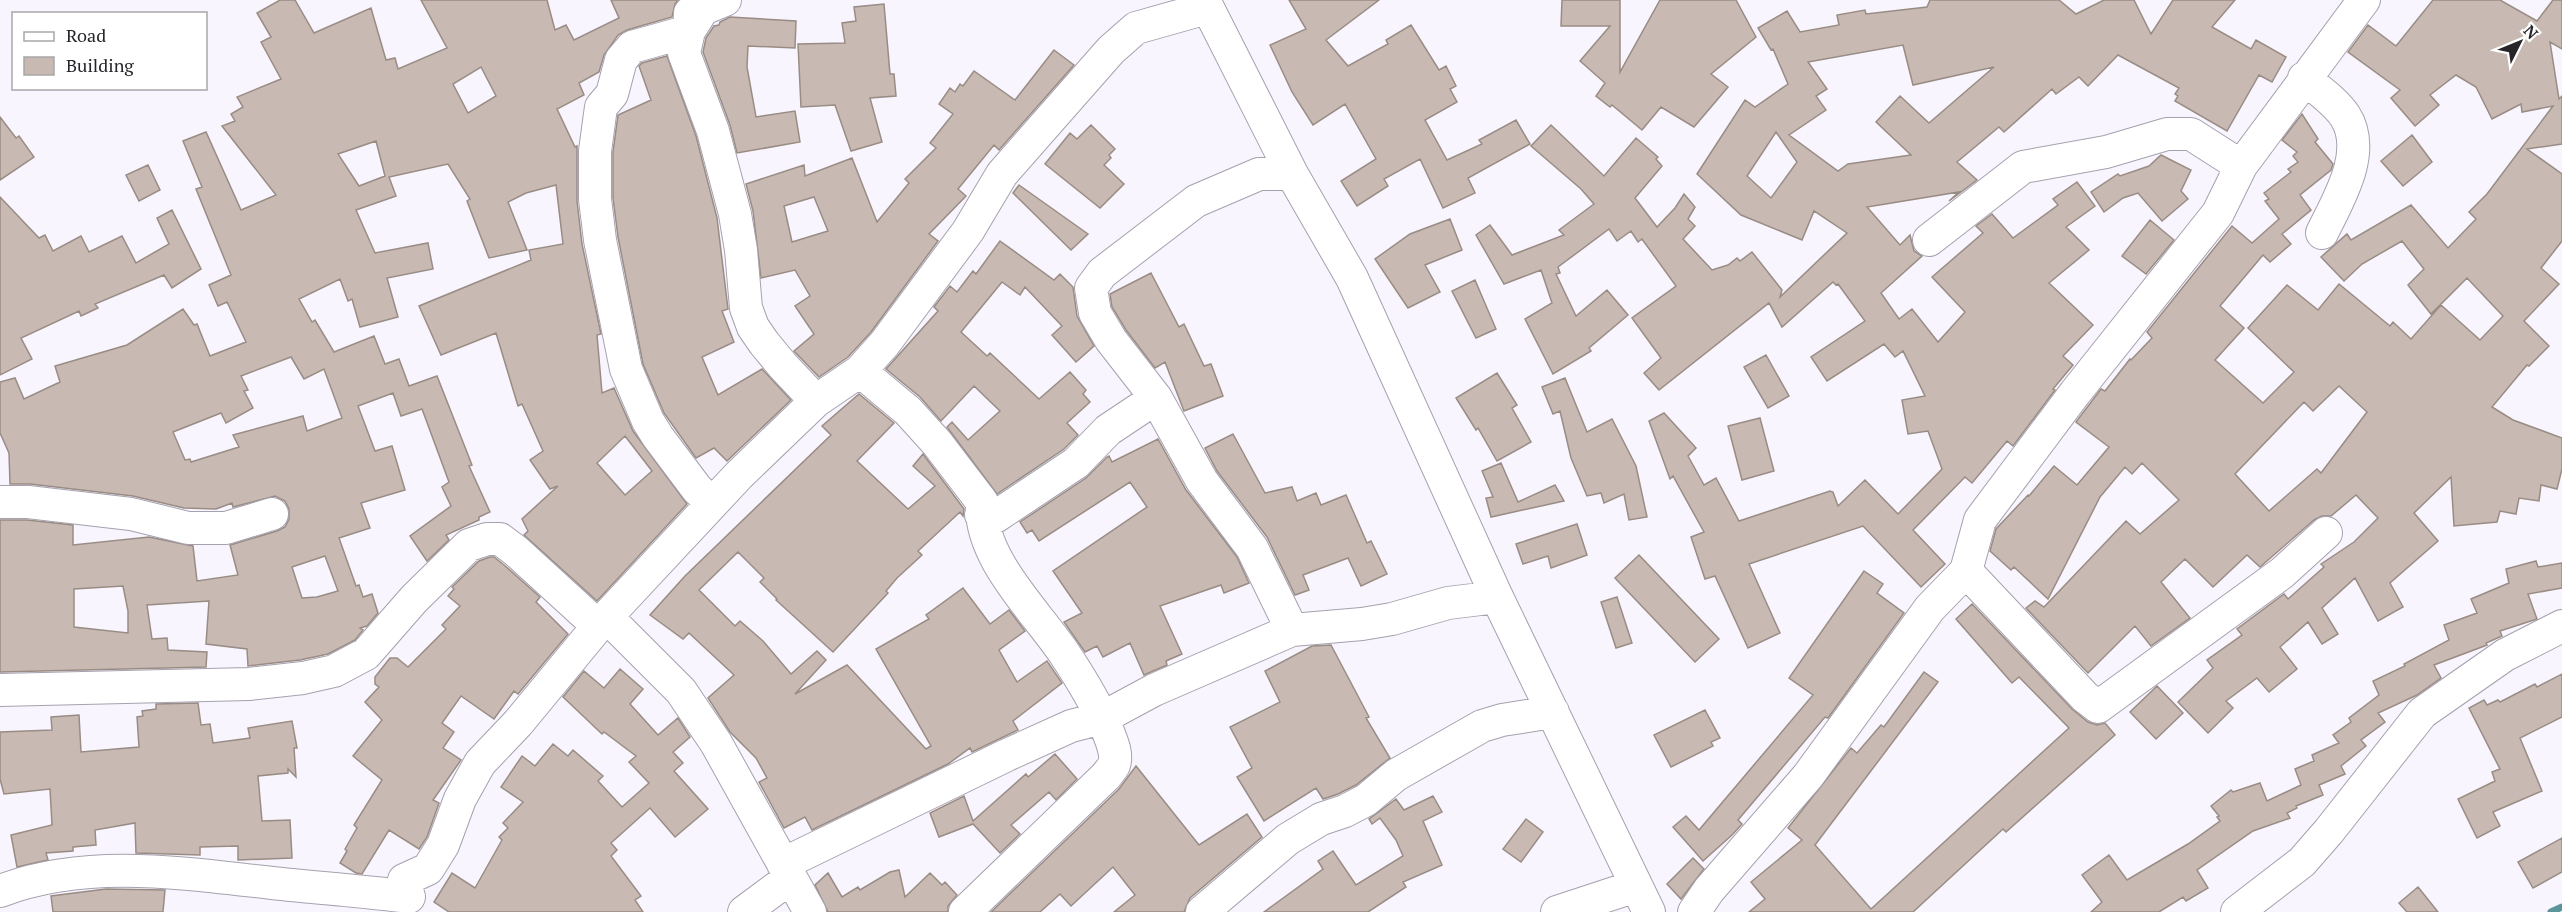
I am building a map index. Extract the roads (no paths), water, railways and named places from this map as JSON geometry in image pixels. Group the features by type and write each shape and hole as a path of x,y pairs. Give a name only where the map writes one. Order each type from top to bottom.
{"street":[{"path":"687,0 690,5 689,31 684,53 713,131 735,214 746,308 753,327 764,343 816,401"},
{"path":"712,503 697,489 648,422 626,369 600,240 595,200 595,151 601,107 612,94 621,60 632,46 689,31 703,9 725,0"},
{"path":"1694,912 1709,890 1808,776 1930,608 1966,571 1980,520 2074,393 2218,213 2241,166 2364,0"},
{"path":"419,905 404,880 428,869 446,836 460,799 480,763 518,723 603,622 712,503 816,401 860,371 885,343 968,231 1002,174 1111,50 1136,28 1206,4 1292,174 1352,278 1497,597 1643,899 1557,912"},
{"path":"2304,78 2345,115 2351,130 2350,177 2322,233"},
{"path":"1929,240 2024,167 2106,152 2167,134 2192,134 2241,166"},
{"path":"1292,174 1259,174 1196,201 1125,254 1093,282 1090,294 1095,313 1111,340 1156,398 1202,481 1252,548 1292,630"},
{"path":"860,371 908,411 937,442 982,502 981,515 988,539 1000,565 1064,653 1102,718 1115,752 1114,765 1106,777 965,912"},
{"path":"981,515 995,517 1076,464 1108,429 1156,398"},
{"path":"0,502 28,502 131,514 188,528 226,528 272,514"},
{"path":"1966,571 2085,697 2098,707 2282,573 2326,533"},
{"path":"0,690 249,684 303,678 334,670 366,654 414,599 469,545 487,539 500,539 603,622 681,691 716,743 810,912"},
{"path":"744,912 786,871 863,823 1071,726 1102,718 1154,690 1292,630 1362,624 1392,619 1448,603 1497,597"},
{"path":"2236,912 2302,862 2330,831 2422,713 2505,655 2562,626"},
{"path":"1202,912 1288,839 1321,819 1345,811 1366,800 1396,775 1482,726 1502,720 1553,712"},
{"path":"0,891 26,881 123,869 344,888 419,905"}],"waterway":[{"path":"2551,912 2562,907"}]}
